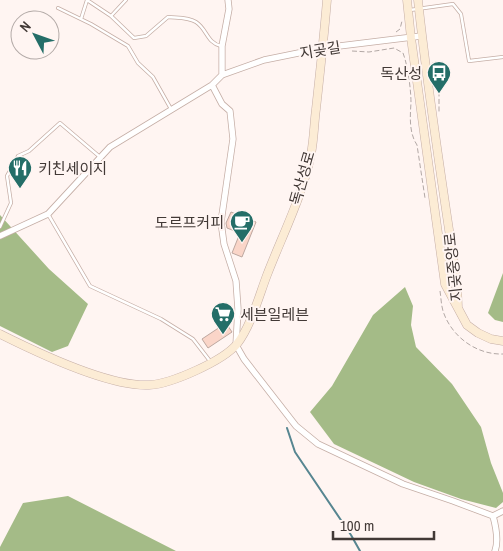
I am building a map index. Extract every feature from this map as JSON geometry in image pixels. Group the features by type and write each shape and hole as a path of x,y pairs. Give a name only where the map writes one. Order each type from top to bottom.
{"street":[{"path":"222,75 222,46 229,9 227,0"},
{"name":"독산성로","path":"0,334 35,351 88,371 127,383 149,385 188,374 229,352 236,345 244,333 303,184 311,154 327,0"},
{"name":"지곶중앙로","path":"407,0 445,284 458,310"},
{"name":"지곶중앙로","path":"418,0 457,283 458,310"},
{"name":"지곶길","path":"0,236 48,214 110,147 212,85 222,75 264,60 323,48 422,36"},
{"path":"212,85 222,104 230,111 233,139 221,222 224,244 236,281 238,309 236,345 244,359 296,426 318,444 403,484 493,516 503,511"},
{"path":"458,310 467,324 478,333 491,339 503,341"},
{"path":"493,516 497,532 495,551"}],"lane":[{"path":"81,19 87,0 111,16 134,38 146,36 168,17 183,18 195,22 204,29 208,38 215,45 222,46"},
{"path":"111,16 126,0"},
{"path":"409,10 453,4 461,14 469,61 503,57"},
{"path":"58,8 128,46 138,63 153,77 172,110"},
{"path":"0,227 11,203 7,176 18,156 28,151 60,123 100,157"},
{"path":"48,214 90,286 161,319 193,339 211,362"}],"path":[{"path":"391,34 400,29 402,22 401,14"},
{"path":"352,51 369,52 394,48 401,50 405,58"},
{"path":"431,55 438,82 439,116"}],"green space":[{"path":"0,215 49,269 88,304 68,346 52,352 0,326"},
{"path":"503,273 503,322 495,320 488,313"},
{"path":"405,287 413,306 411,325 416,347 452,384 481,427 491,463 503,493 503,502 496,508 461,499 414,482 334,444 310,412 332,386 373,315"},
{"path":"68,496 176,551 0,551 0,547 23,503"}],"building":[{"name":"도르프커피","path":"231,212 256,222 242,257 232,253 240,233 227,228 226,223"},
{"path":"226,323 232,332 208,348 202,339"}],"waterway":[{"path":"287,428 295,452 360,551"}],"place":[{"name":"독산성","path":"439,94"},
{"name":"키친세이지","path":"20,189"},
{"name":"도르프커피","path":"242,243"},
{"name":"세븐일레븐","path":"223,335"}]}
